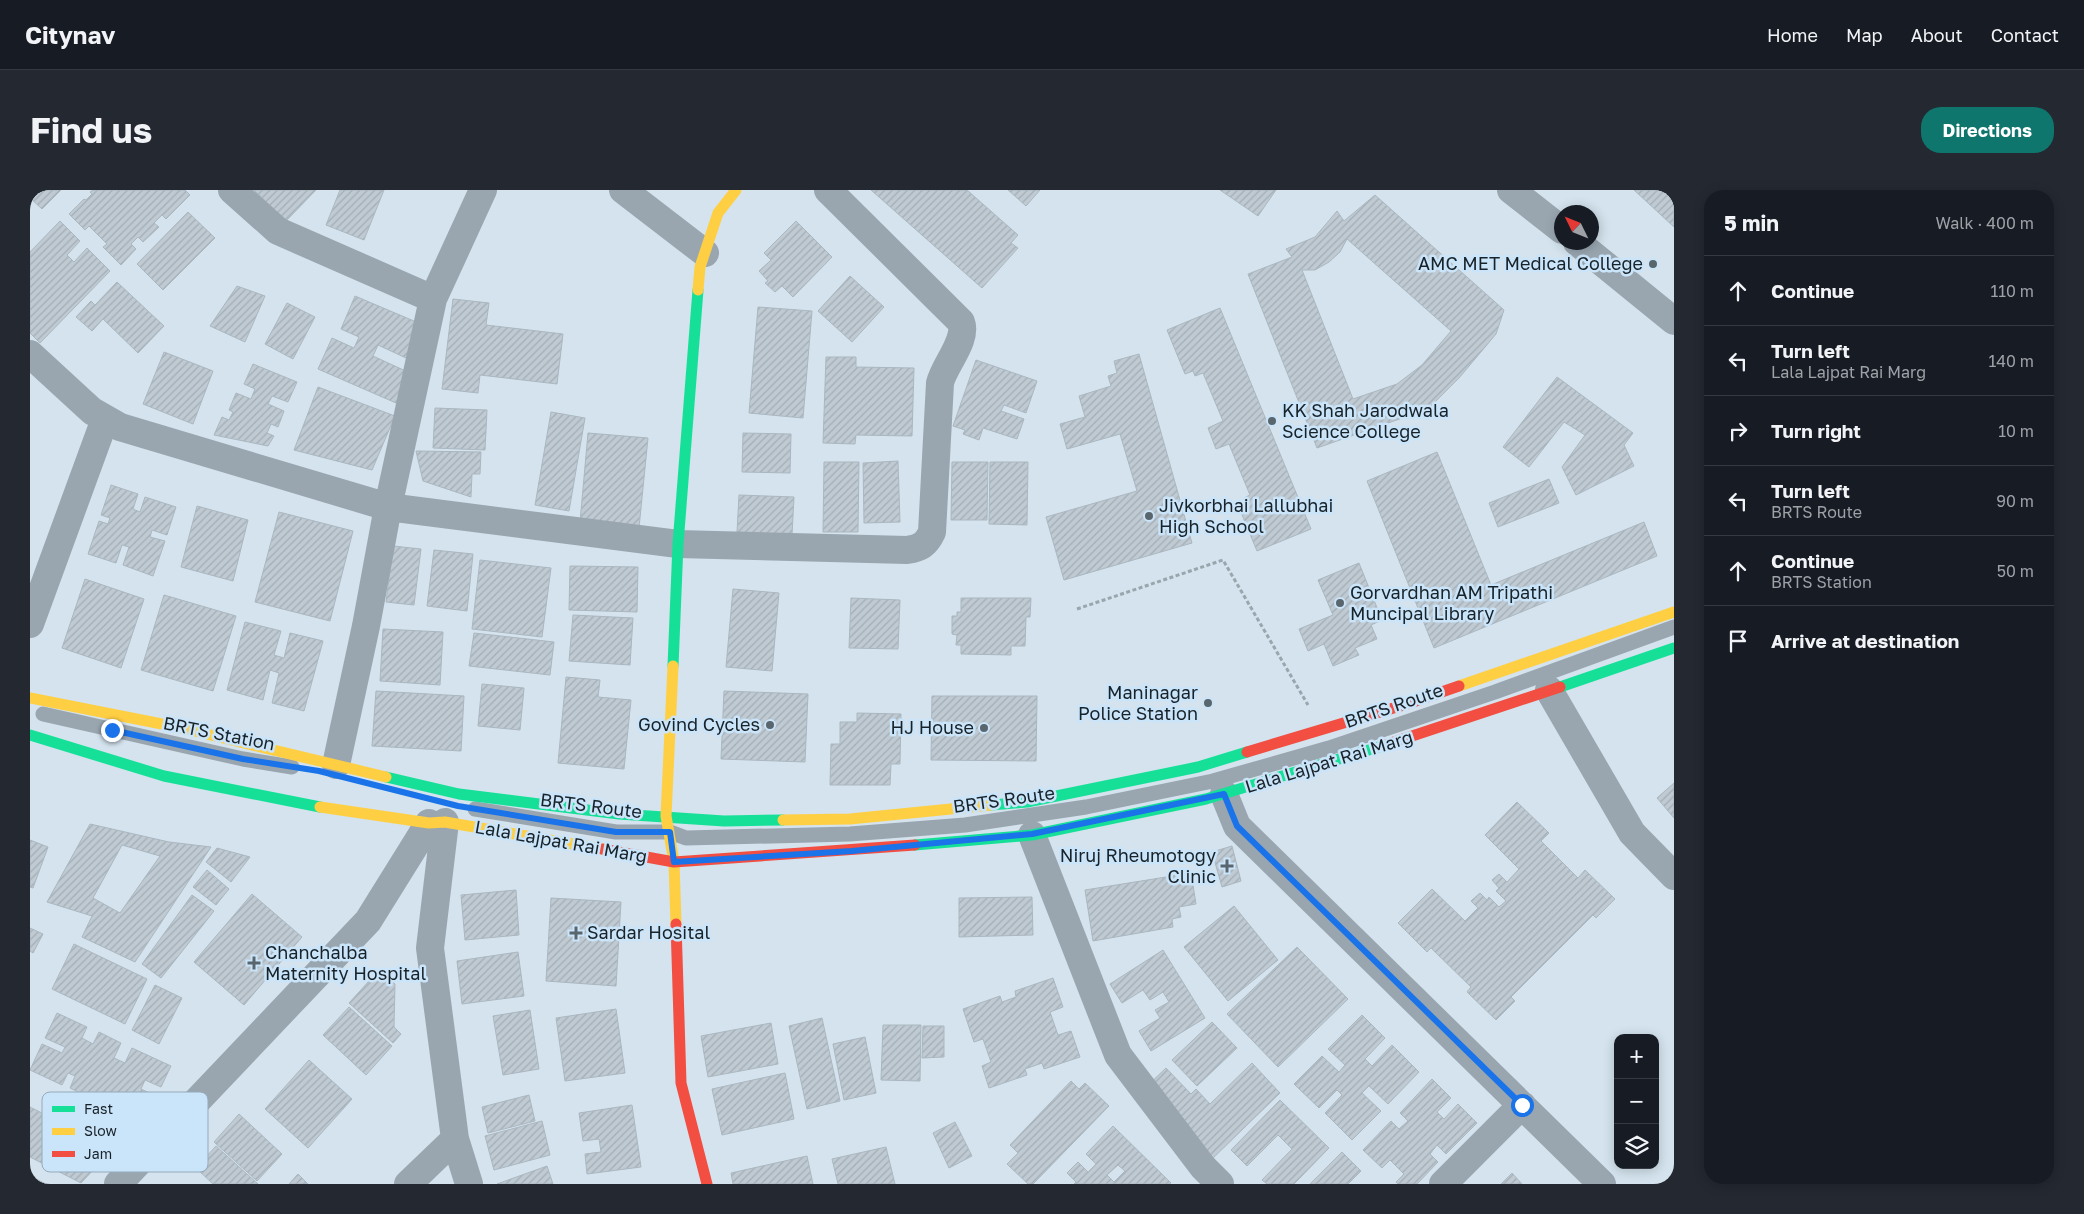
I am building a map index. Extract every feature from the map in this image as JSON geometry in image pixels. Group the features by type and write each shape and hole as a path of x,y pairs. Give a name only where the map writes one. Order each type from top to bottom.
{"main road":[{"path":"708,1184 681,1082 674,862 666,816 678,544 700,267 718,213 736,190"},
{"name":"Lala Lajpat Rai Marg","path":"30,698 182,728 327,768 459,794 619,814 724,821 850,818 1027,802 1198,767 1416,701 1674,612"},
{"name":"Lala Lajpat Rai Marg","path":"30,735 164,776 325,808 437,822 674,862 852,851 1032,834 1224,794 1417,735 1674,648"}],"street":[{"path":"232,190 278,231 433,299"},
{"path":"327,768 366,626 388,507 433,299 483,190"},
{"path":"623,190 705,253"},
{"path":"30,354 92,411 120,427 388,507 678,544 907,550 920,548 928,542 932,532 940,383 942,374 964,329 961,322 828,190"},
{"path":"1511,190 1554,224"},
{"path":"1587,250 1674,321"},
{"path":"30,624 106,418"},
{"path":"1549,690 1632,833 1674,876"},
{"path":"1224,794 1237,826 1602,1184"},
{"path":"437,822 430,948 455,1140 469,1184"},
{"path":"206,1092 368,922 437,822"},
{"path":"1032,834 1118,1055 1203,1167 1220,1184"},
{"path":"1443,1184 1522,1105"},
{"path":"408,1184 455,1140"},
{"path":"118,1184 129,1172"}],"lane":[{"name":"BRTS Route","path":"327,768 458,806 616,832 670,832 686,838 850,834 965,825 1086,807 1213,781 1329,748 1674,627"},
{"name":"BRTS Station","path":"30,711 243,759 327,768"}],"path":[{"path":"1078,609 1223,560 1323,730"}],"building":[{"path":"30,190 61,190 42,209 30,198"},
{"path":"93,190 185,190 190,195 166,219 162,215 154,223 159,227 143,242 138,237 131,244 136,249 121,265 103,247 107,244 89,226 85,230 69,214 92,194 90,192"},
{"path":"254,190 316,190 286,221"},
{"path":"340,190 384,190 364,240 326,225"},
{"path":"871,190 967,190 1018,235 1011,243 1018,248 982,288"},
{"path":"1008,190 1040,190 1026,206"},
{"path":"1220,190 1276,190 1258,216"},
{"path":"1634,190 1674,190 1674,227"},
{"path":"1375,195 1504,310 1496,334 1459,378 1428,409 1317,448 1248,274 1292,257 1286,249 1315,237 1337,211 1344,221","holes":["1347,239 1451,331 1422,365 1397,384 1353,399 1302,270 1315,270 1329,262 1340,252"]},
{"path":"188,212 215,238 163,290 137,264"},
{"path":"60,221 80,241 67,255 74,262 87,248 110,271 40,343 30,333 30,252"},
{"path":"796,221 832,257 793,297 782,286 775,292 765,283 768,281 759,271 771,260 764,253"},
{"path":"850,276 884,307 852,342 818,311"},
{"path":"117,282 164,326 138,353 103,319 92,331 76,317 91,301 95,305"},
{"path":"237,286 265,296 245,342 210,326"},
{"path":"355,296 421,324 406,358 378,345 373,356 410,373 396,403 318,369 332,338 354,348 359,337 341,329"},
{"path":"453,299 489,303 486,325 563,334 557,384 480,375 478,393 442,389"},
{"path":"287,303 315,317 293,359 265,344"},
{"path":"758,307 812,311 803,418 749,413"},
{"path":"1220,308 1311,529 1257,551 1238,505 1246,503 1244,498 1250,495 1229,444 1216,449 1208,428 1223,421 1203,373 1195,376 1193,371 1185,374 1167,330"},
{"path":"164,352 213,371 193,424 143,404"},
{"path":"1139,354 1192,543 1064,580 1046,517 1137,491 1120,434 1067,449 1060,424 1085,417 1079,396 1111,386 1108,376 1117,373 1114,361"},
{"path":"826,357 856,357 856,367 914,368 912,436 856,435 855,444 823,443"},
{"path":"976,360 1037,381 1026,413 1004,405 1001,411 1024,419 1017,439 983,428 979,440 963,434 965,430 953,426"},
{"path":"253,364 297,382 288,402 272,396 268,404 284,411 278,427 271,424 267,433 274,436 268,446 214,435 222,417 229,420 233,412 229,410 236,393 251,399 255,389 244,384"},
{"path":"1557,377 1633,433 1624,445 1634,466 1576,495 1562,467 1585,435 1564,422 1529,467 1503,447"},
{"path":"318,387 395,416 372,470 294,450"},
{"path":"435,408 487,410 485,450 433,448"},
{"path":"551,412 585,418 569,511 535,505"},
{"path":"588,433 648,438 639,528 580,522"},
{"path":"743,433 791,434 790,473 742,472"},
{"path":"416,451 481,452 480,474 472,474 471,497 423,481"},
{"path":"1437,452 1491,585 1644,522 1657,556 1434,648 1367,481"},
{"path":"898,461 900,522 864,523 863,463"},
{"path":"824,462 859,462 858,532 823,532"},
{"path":"952,462 988,462 987,520 951,520"},
{"path":"990,462 1028,462 1027,525 989,524"},
{"path":"1549,479 1559,503 1498,527 1489,503"},
{"path":"111,485 138,494 133,509 140,512 145,497 176,507 167,535 152,530 150,537 165,541 153,576 123,565 129,547 122,545 116,563 88,554 99,521 108,524 110,518 101,515"},
{"path":"739,495 794,497 792,535 737,532"},
{"path":"197,506 248,520 233,581 181,567"},
{"path":"279,512 353,531 330,621 255,602"},
{"path":"393,546 421,549 414,605 386,602"},
{"path":"434,550 473,554 467,611 427,606"},
{"path":"480,560 551,568 542,637 472,629"},
{"path":"1359,563 1382,620 1371,625 1377,639 1355,648 1359,655 1333,666 1324,644 1308,651 1299,629 1333,615 1318,580"},
{"path":"570,566 638,567 637,612 569,610"},
{"path":"85,579 144,599 121,668 62,648"},
{"path":"733,589 779,593 772,671 726,667"},
{"path":"164,595 236,616 213,691 141,670"},
{"path":"851,598 900,600 898,649 849,648"},
{"path":"961,598 1031,598 1030,617 1026,617 1025,646 1011,646 1011,655 961,654 961,645 956,645 957,635 952,634 952,616 957,616 957,612 961,612"},
{"path":"573,615 633,618 630,665 569,661"},
{"path":"245,622 281,631 274,655 284,658 290,633 323,641 304,711 272,703 279,673 270,670 263,700 227,690"},
{"path":"383,629 443,632 440,685 380,681"},
{"path":"474,633 554,642 550,675 469,666"},
{"path":"566,677 600,680 598,697 631,700 624,769 558,763"},
{"path":"482,684 524,688 520,730 478,726"},
{"path":"376,691 464,696 461,751 372,746"},
{"path":"724,691 808,694 805,762 721,759"},
{"name":"HJ House","path":"932,696 1037,696 1036,761 931,760"},
{"path":"857,713 901,714 900,764 891,764 890,785 830,785 831,744 840,744 840,722 857,722"},
{"path":"1674,783 1674,818 1657,798"},
{"path":"1517,802 1549,833 1541,841 1578,878 1585,870 1615,899 1596,918 1593,915 1511,997 1515,1001 1496,1020 1467,992 1471,987 1431,948 1427,952 1398,923 1432,889 1465,921 1478,908 1471,901 1480,893 1487,900 1489,897 1499,907 1506,901 1496,891 1499,888 1492,880 1499,874 1507,882 1519,869 1485,835"},
{"path":"90,824 169,842 211,847 135,962 82,937 92,916 47,902","holes":["122,845 160,856 120,913 93,898"]},
{"path":"30,840 48,847 33,888 30,887"},
{"path":"1232,846 1241,881 1222,887 1212,852"},
{"path":"217,848 250,857 231,882 206,862"},
{"path":"207,870 229,889 216,905 193,887"},
{"path":"1191,873 1196,904 1179,907 1181,917 1172,919 1173,927 1093,941 1085,890"},
{"path":"516,890 519,935 465,940 461,895"},
{"path":"252,894 302,937 244,1005 194,962"},
{"path":"192,895 214,911 161,978 142,964"},
{"path":"1032,897 1033,935 959,937 959,898"},
{"path":"551,898 621,902 616,986 546,981"},
{"path":"1234,906 1278,960 1228,1001 1184,947"},
{"path":"30,928 43,934 33,953 30,951"},
{"path":"74,944 147,979 125,1024 52,989"},
{"path":"1297,947 1348,999 1278,1067 1227,1014"},
{"path":"1163,950 1205,1018 1151,1051 1139,1031 1160,1018 1155,1010 1169,1002 1163,992 1150,1000 1143,990 1122,1003 1110,984"},
{"path":"518,952 524,996 462,1004 457,961"},
{"path":"379,970 395,984 394,1027 401,1034 393,1043 349,1003"},
{"path":"1053,978 1063,1007 1050,1012 1058,1035 1071,1031 1080,1057 1044,1069 1042,1063 1025,1069 1027,1075 989,1088 982,1066 991,1062 983,1039 974,1042 963,1009 1000,996 1002,1002 1016,997 1015,991"},
{"path":"155,985 182,998 159,1044 132,1030"},
{"path":"349,1007 392,1046 366,1075 323,1035"},
{"path":"616,1009 625,1073 565,1081 556,1018"},
{"path":"530,1010 539,1069 503,1075 493,1016"},
{"path":"57,1013 87,1027 82,1038 93,1044 99,1032 121,1043 114,1058 125,1063 132,1048 171,1066 161,1087 145,1080 141,1089 147,1092 78,1092 70,1088 75,1076 68,1073 62,1085 30,1070 42,1044 62,1053 65,1047 45,1038"},
{"path":"1362,1015 1385,1038 1365,1059 1372,1066 1392,1045 1419,1072 1388,1104 1369,1086 1362,1093 1381,1111 1352,1140 1325,1113 1342,1095 1337,1090 1319,1108 1294,1084 1322,1056 1339,1072 1345,1065 1328,1049"},
{"path":"822,1018 840,1101 807,1109 789,1026"},
{"path":"1212,1022 1237,1048 1197,1086 1172,1060"},
{"path":"771,1023 778,1064 708,1077 701,1036"},
{"path":"883,1025 921,1025 920,1081 881,1080"},
{"path":"923,1026 944,1026 944,1057 922,1058"},
{"path":"865,1037 876,1093 844,1100 833,1044"},
{"path":"309,1060 352,1099 308,1148 265,1109"},
{"path":"1252,1063 1280,1093 1210,1161 1146,1087 1166,1068 1191,1094 1196,1089 1210,1104"},
{"path":"785,1073 794,1119 722,1135 712,1089"},
{"path":"1432,1079 1451,1098 1437,1112 1444,1119 1458,1104 1477,1123 1446,1154 1437,1145 1430,1154 1438,1162 1417,1184 1398,1184 1396,1182 1404,1174 1390,1160 1382,1168 1363,1150 1391,1121 1399,1129 1408,1121 1400,1113"},
{"path":"1071,1081 1079,1089 1085,1083 1109,1106 1033,1184 1028,1184 1007,1164 1018,1153 1010,1145"},
{"path":"529,1095 535,1121 488,1133 482,1107"},
{"path":"1280,1100 1329,1148 1294,1184 1267,1184 1262,1180 1292,1149 1278,1135 1247,1166 1231,1150"},
{"path":"632,1105 641,1167 587,1174 585,1154 601,1152 599,1139 583,1141 579,1113"},
{"path":"30,1107 42,1113 42,1163 30,1157"},
{"path":"239,1114 282,1154 257,1181 214,1142"},
{"path":"542,1121 550,1155 494,1170 485,1136"},
{"path":"955,1122 972,1156 949,1168 933,1133"},
{"path":"1113,1126 1171,1183 1074,1184 1076,1182 1067,1173 1078,1162 1088,1172 1096,1164 1086,1154","holes":["1118,1165 1125,1171 1114,1182 1107,1175"]},
{"path":"216,1146 258,1184 213,1184 200,1172 208,1172 208,1155"},
{"path":"886,1147 895,1184 838,1184 832,1159"},
{"path":"1342,1152 1361,1171 1348,1184 1310,1184"},
{"path":"807,1156 813,1184 733,1184 731,1173"},
{"path":"547,1166 553,1184 497,1184"},
{"path":"59,1172 91,1172 81,1183"},
{"path":"1512,1173 1522,1184 1501,1184"},
{"path":"298,1174 308,1184 289,1184"},
{"path":"30,1176 46,1184 30,1184"}],"traffic: fast":[{"path":"673,666 678,544 698,290"},
{"path":"1560,687 1674,648"},
{"path":"30,735 164,776 320,807"},
{"path":"915,845 1032,835 1206,799 1382,746"},
{"path":"991,805 1027,802 1198,767 1247,752"},
{"path":"386,777 459,794 619,814 724,821 783,820"}],"traffic: slow":[{"path":"698,290 700,267 718,213 736,190"},
{"path":"1459,686 1674,612"},
{"path":"673,666 666,816 674,862 676,924"},
{"path":"30,698 182,728 386,777"},
{"path":"783,820 850,819 991,805"},
{"path":"320,807 429,823 445,822 602,849"}],"traffic: jam":[{"path":"1247,752 1407,704 1459,686"},
{"path":"1382,746 1560,687"},
{"path":"602,849 674,862 915,845"},
{"path":"676,924 681,1083 707,1184"}],"place":[{"name":"AMC MET Medical College","path":"1653,264"},
{"name":"KK Shah Jarodwala Science College","path":"1272,421"},
{"name":"Jivkorbhai Lallubhai High School","path":"1149,516"},
{"name":"Gorvardhan AM Tripathi Muncipal Library","path":"1340,603"},
{"name":"Maninagar Police Station","path":"1208,703"},
{"name":"Govind Cycles","path":"770,725"},
{"name":"HJ House","path":"984,728"},
{"name":"Niruj Rheumotogy Clinic","path":"1227,866"},
{"name":"Sardar Hosital","path":"576,933"},
{"name":"Chanchalba Maternity Hospital","path":"254,963"}],"route":[{"path":"112,730 243,759 319,771 458,806 616,832 670,832 674,862 852,851 1032,834 1224,794 1237,826 1522,1105"}]}
